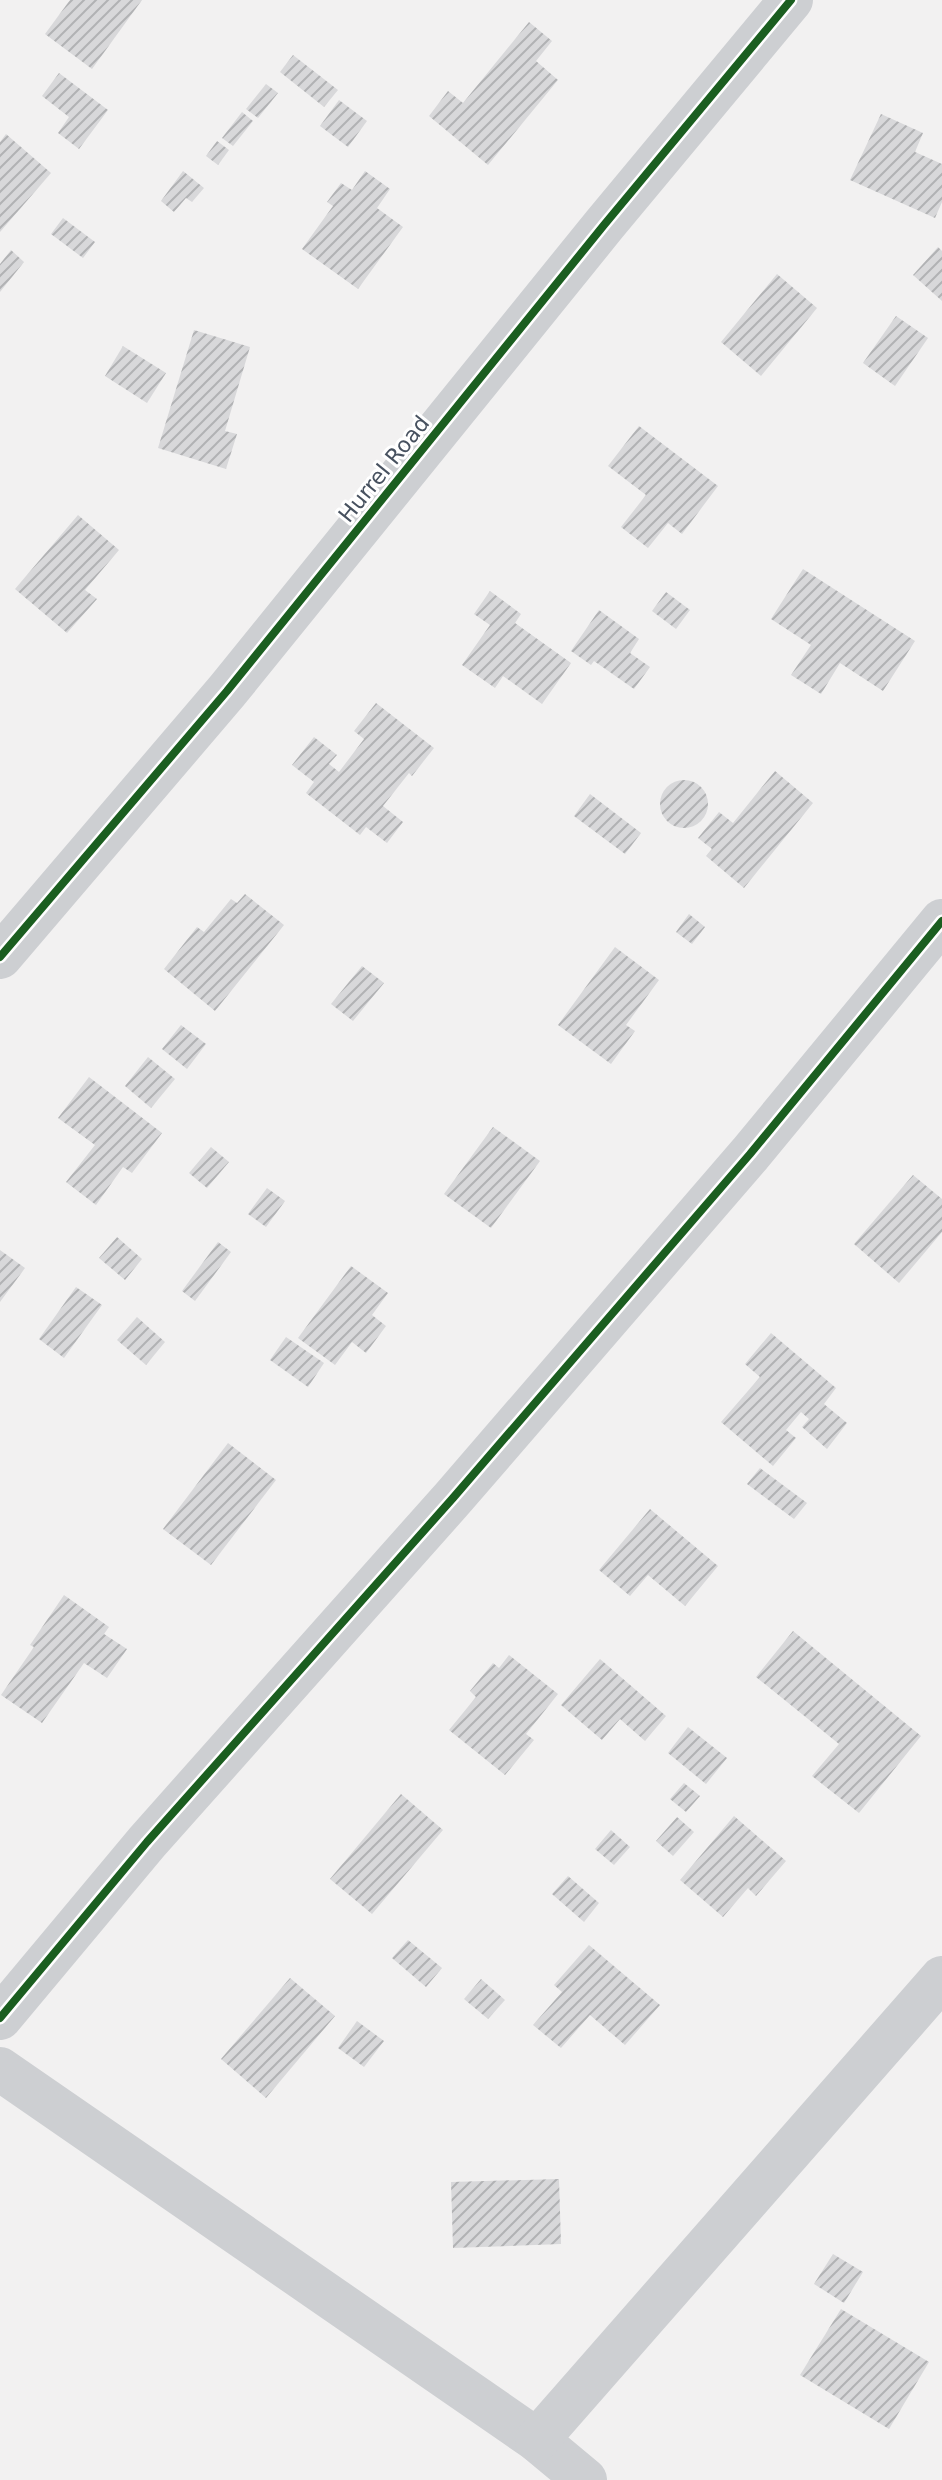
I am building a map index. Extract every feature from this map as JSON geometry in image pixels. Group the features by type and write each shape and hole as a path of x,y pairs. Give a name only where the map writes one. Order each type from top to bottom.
{"street":[{"name":"Hurrel Road","path":"0,957 227,691 594,237 791,0"},
{"path":"0,2018 147,1842 453,1498 750,1154 942,921"},
{"path":"537,2440 942,1978"},
{"path":"0,2069 537,2440 585,2480"}],"building":[{"path":"70,0 142,0 92,69 45,34"},
{"path":"529,22 552,41 536,61 558,80 488,165 429,116 448,91 463,103"},
{"path":"293,55 338,90 324,107 280,72"},
{"path":"59,73 108,110 79,149 58,133 69,117 42,96"},
{"path":"266,84 278,93 258,118 246,109"},
{"path":"339,100 367,121 348,147 320,126"},
{"path":"242,112 253,121 233,146 222,138"},
{"path":"881,114 923,133 915,152 942,164 942,202 935,218 850,180"},
{"path":"6,134 51,173 0,232 0,142"},
{"path":"217,141 229,150 218,165 206,156"},
{"path":"183,171 204,188 192,202 186,198 174,212 161,201"},
{"path":"365,171 390,189 377,208 403,227 358,289 302,249 333,206 327,202 341,183 352,190"},
{"path":"63,218 95,242 83,258 51,234"},
{"path":"938,247 942,251 942,301 913,275"},
{"path":"11,250 24,262 0,292 0,264"},
{"path":"777,274 817,308 761,376 721,342"},
{"path":"896,316 928,338 895,386 863,363"},
{"path":"194,330 250,347 225,431 237,434 226,469 158,448"},
{"path":"123,346 166,373 147,403 105,376"},
{"path":"639,426 718,486 682,534 668,523 648,548 621,527 646,495 608,466"},
{"path":"78,515 119,550 85,590 97,599 67,633 15,589"},
{"path":"803,569 915,641 883,691 840,663 821,694 791,675 811,645 771,619"},
{"path":"490,591 521,614 515,623 571,663 542,704 503,676 495,688 462,665 490,625 474,614"},
{"path":"666,592 690,610 676,629 652,611"},
{"path":"599,610 639,639 630,653 650,667 634,689 594,661 591,665 571,651"},
{"path":"376,703 434,748 383,806 403,822 387,843 366,827 360,835 306,793 314,782 292,765 314,737 337,755 329,764 339,772 364,739 354,731"},
{"path":"775,771 813,803 744,888 706,856 712,849 698,838 719,812 733,823"},
{"path":"684,780 701,787 708,804 701,821 684,828 667,821 660,804 667,787"},
{"path":"590,794 641,833 625,854 574,816"},
{"path":"245,894 284,925 215,1011 164,969 197,927 204,932 231,899 237,903"},
{"path":"689,914 705,927 692,944 676,932"},
{"path":"615,947 659,980 626,1025 635,1031 611,1064 558,1025"},
{"path":"362,966 384,983 353,1021 331,1004"},
{"path":"181,1025 206,1044 187,1069 162,1049"},
{"path":"148,1057 175,1079 151,1108 125,1086"},
{"path":"89,1077 162,1133 132,1173 123,1167 96,1205 66,1182 95,1145 58,1118"},
{"path":"493,1127 540,1161 491,1228 444,1194"},
{"path":"211,1147 229,1162 207,1188 189,1173"},
{"path":"913,1175 942,1199 942,1232 899,1283 854,1244"},
{"path":"267,1188 285,1201 266,1227 248,1214"},
{"path":"117,1237 142,1259 125,1280 99,1258"},
{"path":"218,1242 231,1252 195,1301 182,1291"},
{"path":"0,1250 25,1268 0,1302"},
{"path":"351,1266 388,1293 372,1315 386,1326 366,1353 352,1342 335,1365 298,1338"},
{"path":"76,1287 102,1305 64,1358 39,1339"},
{"path":"137,1317 165,1342 146,1365 117,1340"},
{"path":"771,1333 836,1388 824,1404 847,1423 827,1449 802,1427 809,1419 801,1412 786,1430 796,1438 773,1466 721,1422 760,1377 745,1364"},
{"path":"286,1337 324,1363 308,1387 270,1360"},
{"path":"228,1443 276,1480 211,1565 163,1529"},
{"path":"760,1468 807,1503 794,1519 747,1484"},
{"path":"650,1509 718,1566 685,1606 648,1575 630,1596 599,1570"},
{"path":"64,1595 109,1627 104,1634 127,1649 107,1678 84,1663 42,1723 1,1695"},
{"path":"793,1631 921,1736 859,1813 812,1776 839,1744 756,1677"},
{"path":"509,1655 558,1694 526,1734 534,1740 505,1775 449,1730 476,1697 470,1691 493,1663 499,1668"},
{"path":"600,1659 666,1716 645,1741 620,1719 602,1740 561,1705"},
{"path":"688,1727 727,1758 706,1784 668,1753"},
{"path":"684,1783 700,1796 686,1812 670,1799"},
{"path":"401,1794 443,1830 372,1914 330,1879"},
{"path":"734,1816 786,1861 756,1896 748,1888 723,1917 680,1880"},
{"path":"677,1817 694,1832 673,1856 656,1841"},
{"path":"611,1830 630,1847 614,1865 595,1849"},
{"path":"568,1876 599,1903 584,1922 552,1894"},
{"path":"408,1940 442,1968 426,1987 392,1958"},
{"path":"589,1945 660,2005 625,2045 590,2015 561,2048 533,2025 562,1992 554,1985"},
{"path":"290,1978 335,2016 266,2098 221,2059"},
{"path":"481,1979 505,2000 488,2019 464,1999"},
{"path":"357,2021 384,2041 364,2067 338,2048"},
{"path":"559,2179 561,2244 453,2248 451,2182"},
{"path":"833,2254 863,2272 844,2303 814,2284"},
{"path":"841,2309 929,2362 889,2429 800,2375"}],"cycle path":[{"path":"0,957 227,691 604,225 791,0"},
{"path":"0,2018 147,1842 453,1498 750,1154 942,921"}]}
